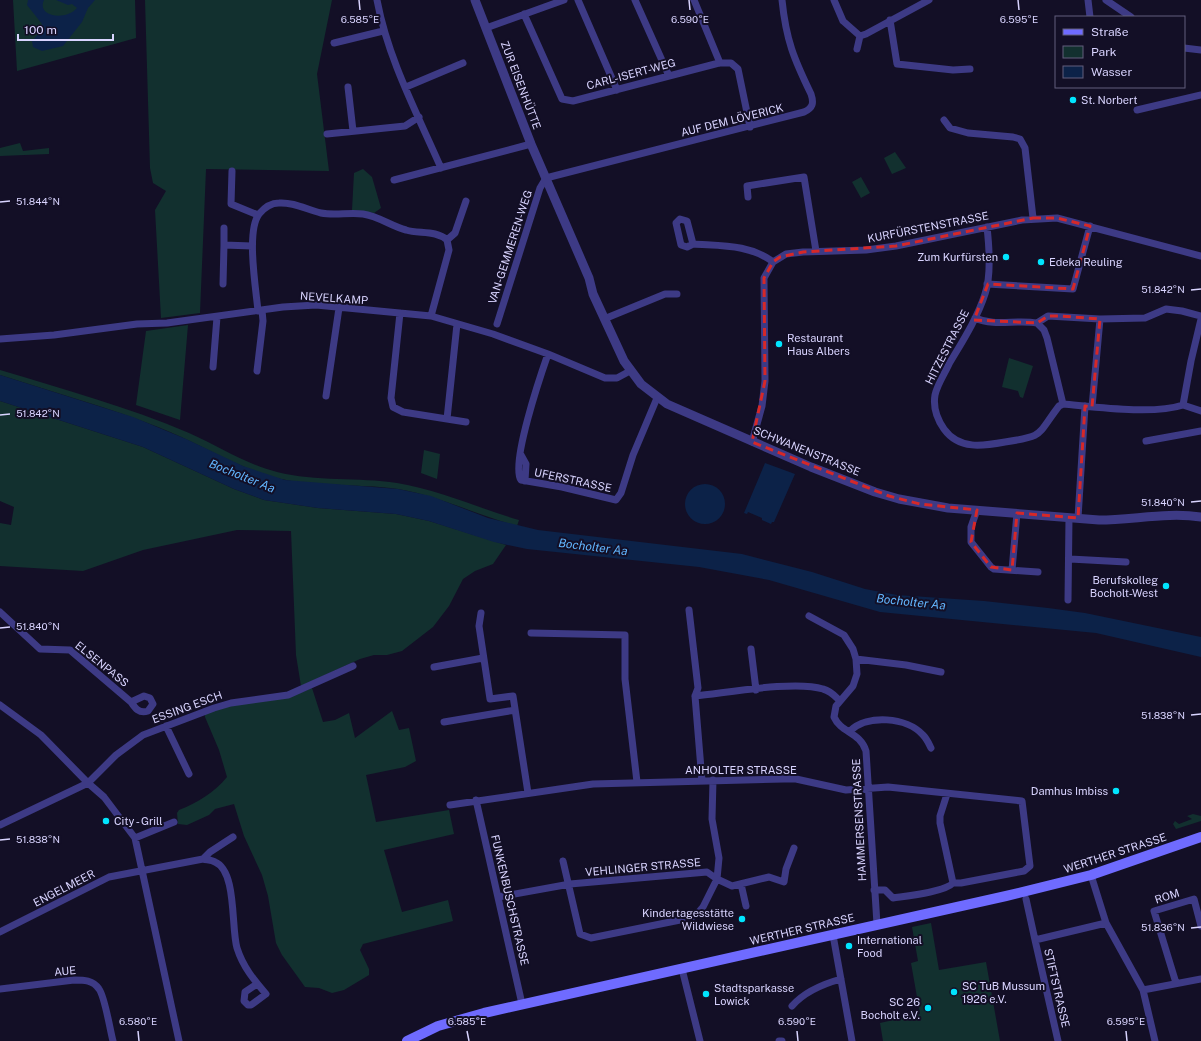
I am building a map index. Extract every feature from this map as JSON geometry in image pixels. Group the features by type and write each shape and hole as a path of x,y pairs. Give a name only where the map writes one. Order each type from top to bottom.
{"main road":[{"name":"WERTHER STRASSE","path":"407,1041 430,1030 462,1019 522,1004 1006,896 1091,875 1201,837"}],"street":[{"path":"377,0 383,31 441,168"},
{"name":"ZUR EISENHÜTTE","path":"476,0 531,144 546,178"},
{"path":"486,28 564,0"},
{"path":"578,0 617,90"},
{"path":"635,0 669,76"},
{"path":"694,0 720,63 731,63 738,68 750,126"},
{"name":"AUF DEM LÖVERICK","path":"546,178 808,110 813,104 811,94 792,54 786,31 782,0"},
{"path":"834,0 843,21 860,36"},
{"path":"860,36 929,0"},
{"path":"1088,0 1090,16"},
{"path":"1106,0 1130,16"},
{"name":"CARL-ISERT-WEG","path":"524,14 562,99 573,101 720,63"},
{"path":"890,20 897,64 953,70 970,69"},
{"path":"334,43 383,31"},
{"path":"857,49 860,36"},
{"path":"1185,48 1201,50"},
{"path":"406,87 463,63"},
{"path":"348,87 353,131"},
{"path":"1137,110 1201,94"},
{"path":"327,134 404,126 419,117"},
{"path":"944,120 950,128 968,133 1020,139 1025,148 1033,218"},
{"path":"394,180 531,144"},
{"path":"232,172 231,204 258,215"},
{"path":"748,197 747,186 804,177 816,251"},
{"name":"SCHWANENSTRASSE","path":"546,178 589,278 593,294 618,351 630,371 641,384 657,398 752,442 889,496 920,504 1073,518 1120,520 1175,515 1201,517"},
{"name":"VAN-GEMMEREN-WEG","path":"497,324 540,188 546,178"},
{"path":"447,240 455,233 466,201"},
{"path":"257,371 263,321 260,310 252,246 254,226 258,215 271,204 289,203 322,214 364,214 407,231 438,235 447,240 449,250 431,316"},
{"name":"KURFÜRSTENSTRASSE","path":"773,262 786,254 816,251 859,250 896,246 1033,218 1057,218 1201,256"},
{"path":"988,284 1073,289 1090,226"},
{"name":"HITZESTRASSE","path":"987,227 988,284 986,294 935,394 936,414 945,431 954,440 975,446 1026,439 1039,434 1059,406 1063,404"},
{"path":"223,284 224,228"},
{"path":"693,244 748,249 763,254 773,262 764,278 765,381 762,406 752,442"},
{"path":"224,246 252,246"},
{"path":"604,319 665,294 677,294"},
{"name":"NEVELKAMP","path":"0,339 217,317 301,305 431,316 493,334 548,354 605,378 617,378 630,371"},
{"path":"326,396 339,308"},
{"path":"975,318 990,323 1037,322 1048,316 1145,318 1166,309 1178,310 1201,316"},
{"path":"400,314 391,398 392,408 403,412 466,422"},
{"path":"214,366 217,317"},
{"path":"1068,600 1073,518 1100,318"},
{"path":"1183,405 1201,319"},
{"path":"1037,322 1044,330 1047,338 1063,404 1126,409 1170,408 1183,405 1201,411"},
{"path":"447,419 457,324"},
{"name":"UFERSTRASSE","path":"548,354 533,397 521,455 518,477 521,480 562,487 616,500 621,493 633,456 657,398"},
{"path":"1146,441 1201,431"},
{"path":"977,510 971,527 971,542 991,567 1038,572"},
{"path":"1012,570 1017,513"},
{"path":"1070,559 1126,562"},
{"path":"689,610 698,688 695,696 702,781"},
{"name":"ELSENPASS","path":"0,612 40,649 70,650 131,702"},
{"path":"480,613 479,626 491,714"},
{"name":"HAMMERSENSTRASSE","path":"809,616 844,636 853,649 856,659 857,674 853,686 836,706 834,717 842,727 858,736 866,751 867,788 877,924"},
{"path":"531,634 625,635 625,679 637,782"},
{"path":"751,649 756,690"},
{"path":"434,667 483,658"},
{"path":"856,659 906,665 941,672"},
{"name":"ESSING ESCH","path":"0,825 88,783 133,741 166,726 231,703 288,694 353,666"},
{"path":"695,696 810,686 830,691 840,701"},
{"path":"490,699 513,696 528,793"},
{"path":"0,705 41,735 88,783 104,796 135,838 179,1041"},
{"path":"444,722 514,710"},
{"path":"850,731 857,724 868,720 883,720 901,723 923,735 932,748"},
{"path":"166,726 189,774"},
{"name":"ANHOLTER STRASSE","path":"450,805 592,784 796,779 846,790 888,788 1022,801 1030,866 1024,870 961,883 953,883"},
{"path":"563,861 570,884 580,934 591,938 690,918 703,907 717,879 719,858 712,819 713,780"},
{"path":"874,890 886,890 893,898 933,891 953,883 940,816 947,794"},
{"name":"FUNKENBUSCHSTRASSE","path":"476,800 522,1004"},
{"path":"135,838 174,822"},
{"path":"203,859 210,852 233,837"},
{"name":"VEHLINGER STRASSE","path":"498,898 570,884 707,872 717,879 732,886 769,877 784,882 786,869 794,848"},
{"path":"203,859 216,862 226,873 236,947 249,974 257,984"},
{"name":"ENGELMEER","path":"0,932 109,878 203,859"},
{"path":"1091,875 1106,924 1142,990 1155,1041"},
{"path":"741,884 746,906"},
{"name":"STIFTSTRASSE","path":"1026,899 1058,1041"},
{"name":"ROM","path":"1176,983 1154,911 1194,899 1201,926"},
{"name":"STIFTSTRASSE","path":"1035,940 1106,924"},
{"path":"833,935 852,1041"},
{"path":"682,969 700,1041"},
{"path":"792,1006 798,999 814,988 841,979"},
{"path":"1142,990 1201,979"},
{"name":"AUE","path":"0,989 74,980 86,980 92,982 100,990 113,1041"}],"highlighted area":[{"path":"1033,218 1057,218 1090,226 1073,289 988,284 974,320 1037,323 1048,316 1100,319 1092,407 1085,406 1078,518 1017,513 1012,570 991,567 971,542 977,510 920,504 889,496 752,442 765,381 764,278 773,262 780,257 803,252 896,246"}],"green space":[{"path":"13,0 135,0 136,38 17,71"},
{"path":"145,0 332,0 317,74 329,171 206,169 200,313 161,318 155,210 166,191 153,183 150,168"},
{"path":"20,143 23,151 49,148 49,154 0,156 0,148"},
{"path":"895,152 906,168 892,174 884,158"},
{"path":"363,169 372,177 381,208 374,213 352,210 354,173"},
{"path":"861,177 870,193 861,198 852,182"},
{"path":"188,325 180,420 136,405 146,331"},
{"path":"1009,358 1033,366 1023,398 1020,397 1018,391 1002,387"},
{"path":"0,370 143,415 189,433 243,460 265,469 307,477 382,481 413,486 519,520 517,526 428,496 398,489 317,484 285,480 269,476 241,465 158,427 100,406 0,375"},
{"path":"0,401 143,447 234,489 264,500 318,508 396,514 429,521 506,545 493,564 475,571 463,579 449,606 433,627 402,651 387,655 374,655 360,659 301,686 296,655 291,531 237,530 143,550 83,571 0,566 0,523 11,525 14,507 0,501"},
{"path":"424,450 440,454 437,479 421,473"},
{"path":"312,688 323,722 335,720 349,713 355,738 392,711 399,730 409,728 416,761 405,767 366,775 376,822 449,810 454,834 384,850 402,912 448,900 453,921 363,944 360,950 369,969 369,975 344,990 332,993 319,988 305,987 282,955 276,943 268,896 262,875 244,836 234,804 215,809 209,815 187,825 178,824 177,813 179,810 211,792 227,777 219,750 205,717 205,713 232,706 286,697"},
{"path":"1193,814 1201,816 1201,821 1176,829 1173,824 1175,821 1179,824 1192,819 1187,816"},
{"name":"SC TuB Mussum 1926 e.V.","path":"931,923 939,970 986,962 1000,1041 883,1041 880,1023 920,1014 911,963 918,961 912,927"}],"water":[{"path":"28,0 44,0 44,10 53,15 60,16 66,15 77,8 72,4 68,5 56,0 95,0 88,8 82,22 63,46 42,51 33,47 32,41 41,31 42,24 27,5"},
{"name":"Bocholter Aa","path":"0,375 133,417 186,439 243,466 285,480 398,489 431,496 488,518 538,530 742,554 812,572 865,589 897,595 984,601 1085,613 1201,637 1201,657 1096,633 880,612 769,580 699,567 527,549 494,542 429,521 396,514 318,508 264,500 234,489 143,447 0,401"},
{"path":"765,463 795,474 774,522 771,524 748,512 747,514 744,513"},
{"path":"705,484 716,487 722,493 725,504 722,515 716,521 705,524 694,521 688,515 685,504 688,493 694,487"}],"place":[{"name":"St. Norbert","path":"1073,100"},
{"name":"Zum Kurfürsten","path":"1006,257"},
{"name":"Edeka Reuling","path":"1041,262"},
{"name":"Restaurant Haus Albers","path":"779,344"},
{"name":"Berufskolleg Bocholt-West","path":"1166,586"},
{"name":"Damhus Imbiss","path":"1116,791"},
{"name":"City - Grill","path":"106,821"},
{"name":"Kindertagesstätte Wildwiese","path":"742,919"},
{"name":"International Food","path":"849,946"},
{"name":"SC TuB Mussum 1926 e.V.","path":"954,992"},
{"name":"Stadtsparkasse Lowick","path":"706,994"},
{"name":"SC 26 Bocholt e.V.","path":"928,1008"}]}
